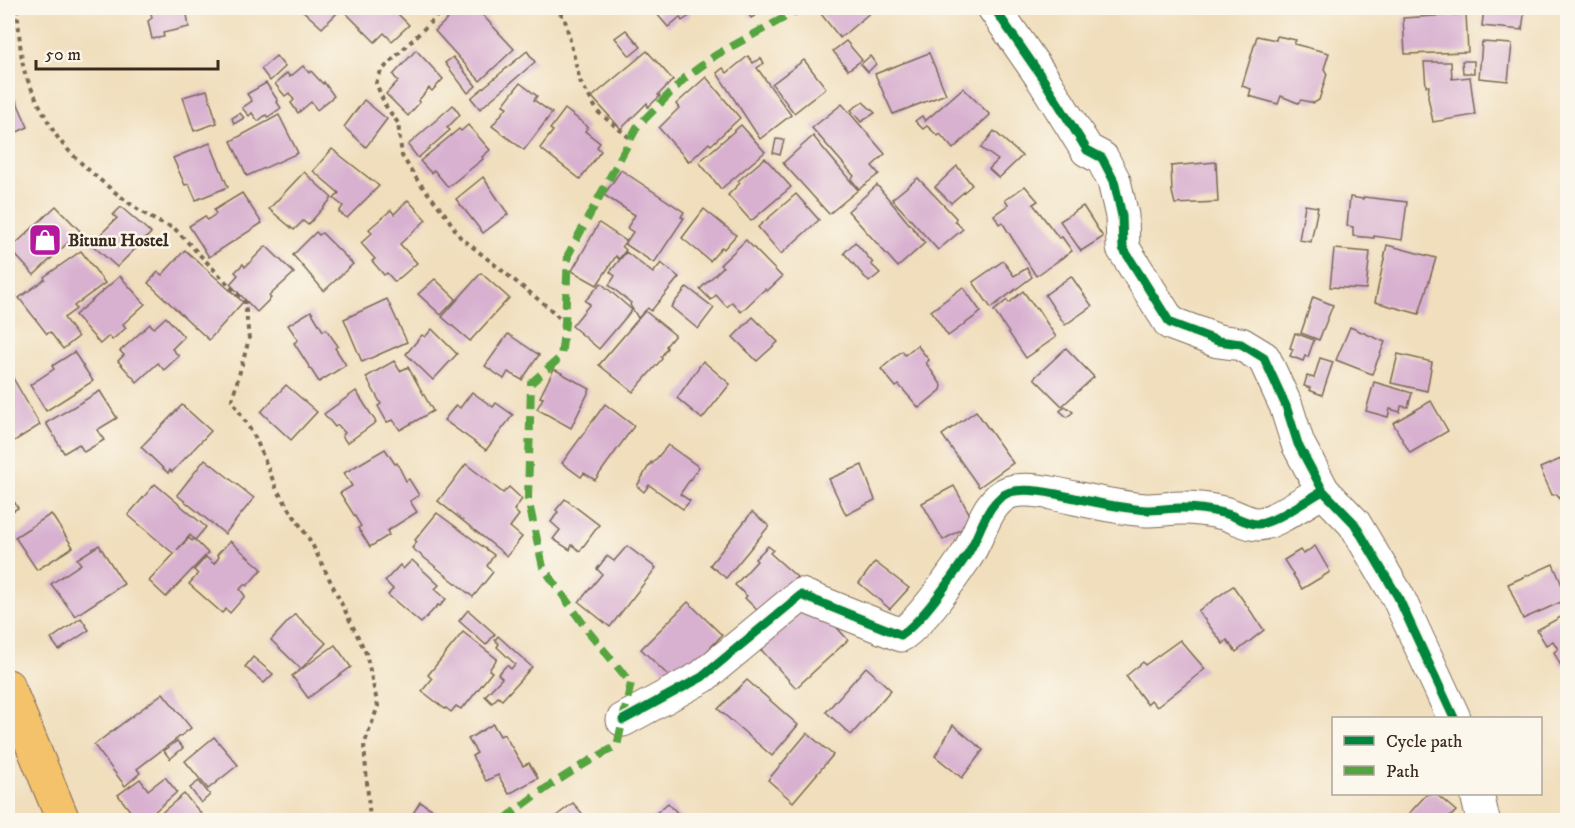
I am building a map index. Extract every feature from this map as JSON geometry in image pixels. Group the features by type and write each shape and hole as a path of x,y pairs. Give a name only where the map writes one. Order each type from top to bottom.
{"main road":[{"path":"8,686 63,820"}],"street":[{"path":"994,8 1043,79 1087,150 1102,158 1114,181 1122,216 1124,248 1170,323 1218,340 1241,344 1264,358 1286,406 1298,444 1323,491 1354,524 1398,597 1454,717"},
{"path":"623,720 702,677 801,595 901,635 921,617 966,558 989,510 998,498 1012,492 1050,493 1106,505 1147,510 1182,508 1225,513 1256,524 1275,519 1323,491"},
{"path":"1477,795 1483,820"}],"path":[{"path":"17,8 25,75 58,139 130,204 165,227 173,227 245,302 249,339 232,399 256,439 277,490 311,542 366,652 378,706 364,745 370,820"},
{"path":"444,8 381,71 376,83 384,105 398,123 402,156 460,237 565,323"},
{"path":"552,8 564,16 580,81 598,112 631,139"}],"building":[{"path":"150,8 186,8 189,27 163,33 164,37 152,39 148,21 152,18"},
{"path":"300,8 342,8 322,28"},
{"path":"352,8 392,8 409,25 392,41 384,33 375,42 346,13"},
{"path":"459,8 476,8 514,49 480,81 435,31"},
{"path":"664,8 683,8 691,15 682,21 680,17 668,27 657,14"},
{"path":"745,8 768,8 751,18"},
{"path":"830,8 869,8 872,11 840,38 821,14"},
{"path":"1484,8 1525,8 1522,30 1482,26"},
{"path":"1466,14 1468,52 1405,54 1403,18"},
{"path":"626,30 641,47 630,56 615,38"},
{"path":"1257,36 1276,40 1277,36 1296,40 1294,44 1329,53 1324,69 1327,74 1319,100 1314,103 1301,100 1298,103 1281,96 1278,104 1249,96 1251,89 1242,86"},
{"path":"846,41 862,60 848,70 833,51"},
{"path":"1482,42 1512,44 1508,81 1479,78"},
{"path":"416,50 443,79 432,91 429,88 408,116 386,94 398,81 393,75"},
{"path":"527,51 535,62 480,109 471,98"},
{"path":"647,51 673,80 658,95 660,96 648,107 647,103 621,129 592,97"},
{"path":"929,53 946,94 893,114 875,74"},
{"path":"276,56 285,67 270,81 261,69"},
{"path":"748,56 753,63 761,58 764,63 757,68 791,115 760,139 717,73 723,68 727,73"},
{"path":"870,56 876,64 868,72 861,64"},
{"path":"453,57 476,86 468,93 445,63"},
{"path":"804,60 826,88 794,113 772,84"},
{"path":"1462,61 1474,61 1474,73 1463,73"},
{"path":"1424,62 1451,62 1452,79 1470,77 1475,115 1433,122"},
{"path":"303,66 323,84 324,82 334,96 317,110 311,102 298,113 291,103 294,100 289,93 285,96 275,84 287,73 290,77"},
{"path":"706,77 740,118 689,162 659,128 679,108 676,104"},
{"path":"8,82 28,127 8,136"},
{"path":"266,83 281,108 258,121 252,113 249,116 242,108 252,101 247,94"},
{"path":"520,83 537,96 534,100 552,113 524,150 492,126 507,107 503,105"},
{"path":"963,88 990,115 953,149 940,134 938,136 927,126 923,129 915,121 922,116 925,121"},
{"path":"207,90 217,123 194,131 183,97"},
{"path":"364,100 387,119 366,147 344,127"},
{"path":"863,102 875,113 861,122 851,110"},
{"path":"842,104 885,154 872,166 879,174 859,189 851,179 854,176 812,128"},
{"path":"453,105 460,115 447,128 450,130 418,158 408,145"},
{"path":"565,109 588,127 585,131 600,143 597,147 601,151 580,179 540,148 553,131 550,129"},
{"path":"240,113 244,118 234,124 232,118"},
{"path":"279,115 298,153 247,176 231,141"},
{"path":"468,125 490,150 482,157 483,159 448,187 434,170 431,173 420,161 459,129 461,131"},
{"path":"741,125 765,152 721,189 699,162"},
{"path":"994,131 1022,156 999,178 989,169 998,160 981,148"},
{"path":"813,136 858,190 829,214 783,163"},
{"path":"776,139 784,140 780,155 773,153"},
{"path":"210,143 228,187 196,200 189,184 185,185 173,158"},
{"path":"332,149 379,186 347,218 339,212 343,206 334,199 339,193 313,171"},
{"path":"765,158 791,187 751,221 728,195 740,183 738,181"},
{"path":"1216,162 1218,202 1175,204 1171,166"},
{"path":"957,166 972,185 951,203 935,187"},
{"path":"621,170 684,212 681,217 684,218 654,263 625,244 633,232 627,228 635,215 604,195"},
{"path":"304,172 332,198 308,225 303,221 294,230 269,209"},
{"path":"483,177 508,214 483,233 456,199"},
{"path":"918,178 956,218 955,221 963,229 938,250 892,199"},
{"path":"877,185 925,243 898,267 848,211"},
{"path":"1025,186 1038,201 1033,204 1072,251 1036,276 1002,222 999,224 994,215 1008,205 1005,200"},
{"path":"242,193 262,223 209,257 189,226 205,216 207,220 216,214 214,210"},
{"path":"796,194 819,220 781,254 758,227"},
{"path":"1350,197 1407,202 1402,240 1353,236 1353,227 1347,226"},
{"path":"408,200 426,220 400,244 417,263 395,282 387,273 384,275 372,261 375,259 361,243 372,233 369,229 391,210 394,214"},
{"path":"1305,205 1318,207 1311,242 1299,240"},
{"name":"Bitunu Hostel","path":"56,206 80,231 34,275 10,249"},
{"path":"1083,206 1103,237 1081,251 1060,221"},
{"path":"121,207 151,233 117,267 91,244 117,218 113,215"},
{"path":"704,209 736,235 710,261 682,238"},
{"path":"599,223 626,241 622,246 626,250 619,259 616,256 597,285 572,271"},
{"path":"316,232 319,235 322,233 353,264 324,291 293,255"},
{"path":"746,240 782,277 767,291 765,289 741,312 732,302 727,307 716,295 711,300 700,289 723,267 720,265"},
{"path":"855,242 880,273 869,282 844,253"},
{"path":"1387,245 1436,258 1419,314 1375,302"},
{"path":"266,246 294,273 269,296 271,298 257,312 230,284 238,275 235,272 243,264 245,267"},
{"path":"1334,249 1370,252 1366,289 1330,287"},
{"path":"185,250 243,302 209,340 148,283 158,272 162,275"},
{"path":"81,251 105,283 74,306 76,309 64,318 78,337 63,349 50,332 47,334 19,298"},
{"path":"626,252 653,273 661,263 679,277 651,311 648,308 638,318 631,303 609,285 615,276 610,272"},
{"path":"1003,261 1014,276 1027,268 1032,277 991,308 973,282"},
{"path":"481,273 509,298 470,341 442,317"},
{"path":"120,276 145,304 123,324 126,328 112,340 109,336 100,344 75,315"},
{"path":"1071,276 1092,306 1065,325 1045,295"},
{"path":"435,279 456,299 441,315 418,294"},
{"path":"601,283 632,310 599,349 572,326 590,304 585,301"},
{"path":"8,285 16,296 8,302"},
{"path":"687,287 714,308 698,329 671,307"},
{"path":"963,287 981,312 948,336 931,311"},
{"path":"1023,291 1056,337 1026,358 994,311 1007,300 1009,303"},
{"path":"1313,297 1333,305 1319,340 1301,333"},
{"path":"387,299 407,342 362,362 344,319"},
{"path":"311,311 323,331 326,329 338,346 335,348 346,365 319,382 294,343 298,340 288,325"},
{"path":"645,311 675,335 666,346 662,359 633,392 599,365"},
{"path":"166,317 184,337 172,349 179,356 164,370 158,363 137,382 118,361 124,355 120,351 150,324 154,328"},
{"path":"753,317 778,342 757,361 733,337"},
{"path":"1350,327 1385,342 1372,374 1336,360"},
{"path":"432,329 457,354 433,380 406,354 422,335 425,337"},
{"path":"1295,333 1314,340 1308,357 1305,356 1303,361 1290,356"},
{"path":"508,334 539,355 522,380 508,372 504,379 485,366"},
{"path":"917,345 929,360 926,363 942,386 941,390 919,408 899,385 896,387 881,369 902,351 905,355"},
{"path":"1066,348 1094,377 1062,406 1034,378"},
{"path":"74,352 93,381 46,411 30,385 54,369 52,366"},
{"path":"1398,354 1432,362 1427,391 1391,383"},
{"path":"1320,358 1333,362 1322,395 1304,386 1307,376 1314,378"},
{"path":"394,361 400,371 408,367 433,411 400,430 393,420 387,422 378,406 381,404 366,377"},
{"path":"703,361 730,384 702,419 677,398"},
{"path":"554,369 590,389 571,428 537,409 543,398 540,397"},
{"path":"13,378 40,425 8,445 8,382"},
{"path":"1374,382 1412,393 1408,407 1401,406 1400,412 1390,409 1388,417 1366,411"},
{"path":"286,385 317,412 291,440 261,412"},
{"path":"100,391 117,418 97,430 104,440 84,452 79,444 64,453 46,423"},
{"path":"356,391 376,422 347,443 342,436 345,433 338,425 335,427 324,414"},
{"path":"472,392 493,407 496,403 513,415 486,450 444,420 456,405 460,408"},
{"path":"1431,401 1448,431 1410,453 1393,423"},
{"path":"605,404 634,426 595,480 584,473 581,477 562,463"},
{"path":"182,405 211,431 172,472 170,470 168,473 141,447"},
{"path":"1065,406 1073,412 1067,417 1060,411"},
{"path":"976,411 1013,463 979,487 942,435"},
{"path":"668,445 699,467 680,494 690,501 683,509 649,485 644,492 637,486 651,462 652,464"},
{"path":"385,449 395,464 397,463 406,481 409,479 419,495 410,501 417,512 387,531 389,535 370,547 358,528 361,526 340,493 352,486 344,473"},
{"path":"1568,456 1568,511 1566,512 1557,494 1552,495 1540,468"},
{"path":"205,459 254,498 225,534 177,495"},
{"path":"466,464 503,493 509,487 522,499 514,510 519,515 510,527 522,537 507,556 438,501"},
{"path":"862,465 875,500 846,515 829,479"},
{"path":"155,484 206,527 195,540 208,553 166,597 149,581 174,554 128,515","holes":["190,535 194,539 192,541 189,538 177,550"]},
{"path":"954,486 974,522 943,540 922,503"},
{"path":"8,492 18,508 8,514"},
{"path":"565,499 599,525 580,551 572,545 570,550 553,539 560,530 551,522 558,512 556,510"},
{"path":"752,512 769,526 726,578 710,565"},
{"path":"437,513 494,555 487,566 493,572 473,597 412,548 417,542 415,540"},
{"path":"51,514 73,547 37,570 15,537"},
{"path":"230,541 262,569 247,586 245,584 240,589 245,596 230,613 226,609 222,613 189,584 198,574 194,570 206,557 214,564 219,557 217,555"},
{"path":"99,545 124,584 75,616 51,584 81,564 77,559"},
{"path":"627,546 656,568 610,627 579,602 602,574 597,569 607,556 614,561"},
{"path":"768,546 773,550 770,553 797,577 760,613 735,585"},
{"path":"1315,546 1330,572 1302,589 1284,560 1300,550 1303,554"},
{"path":"412,560 439,585 435,589 446,599 421,623 388,595 393,589 385,581 400,565 403,569"},
{"path":"875,562 909,588 890,609 859,583"},
{"path":"1553,564 1568,599 1523,619 1508,584"},
{"path":"1233,586 1264,630 1236,652 1227,640 1223,644 1198,611"},
{"path":"808,595 848,640 796,688 755,643"},
{"path":"688,602 722,635 677,684 641,649"},
{"path":"468,610 495,634 486,645 459,621"},
{"path":"1568,613 1568,663 1561,666 1554,652 1558,649 1553,641 1546,645 1537,630"},
{"path":"295,614 326,643 301,669 271,640"},
{"path":"81,618 89,630 59,650 51,639"},
{"path":"463,632 497,659 489,670 492,672 465,706 461,709 456,706 451,712 422,691 432,679 428,675"},
{"path":"498,636 532,667 502,700 498,697 492,703 485,696 502,678 498,674 507,665 511,669 515,664 497,647 499,644 495,640"},
{"path":"1180,640 1205,669 1157,707 1151,700 1147,704 1126,676 1143,662 1145,665"},
{"path":"335,645 351,667 308,698 292,676"},
{"path":"253,657 273,674 264,683 245,667"},
{"path":"866,667 891,690 851,735 826,712"},
{"path":"747,680 798,725 772,756 718,709"},
{"path":"163,693 191,728 137,769 140,773 125,786 94,745"},
{"path":"493,724 500,736 504,734 523,766 529,763 538,778 509,794 498,775 486,781 472,756 477,753 468,739"},
{"path":"953,725 983,750 962,778 935,756"},
{"path":"807,733 833,755 793,802 768,780"},
{"path":"214,737 238,765 208,789 185,761"},
{"path":"177,741 183,748 170,759 164,751"},
{"path":"165,777 177,792 145,820 137,820 118,795 140,779 148,790"},
{"path":"199,781 210,795 201,803 190,788"},
{"path":"184,794 207,820 153,820"},
{"path":"1426,795 1437,795 1456,811 1447,820 1403,820"},
{"path":"420,802 450,820 409,820"},
{"path":"573,803 588,820 551,820"},
{"path":"668,803 684,820 648,820"}],"marked path":[{"path":"504,820 559,780 617,746 631,683 588,631 543,567 528,499 531,383 561,357 568,255 637,127 685,78 716,55 802,8"}],"cycle path":[{"path":"994,8 1043,79 1087,150 1102,158 1114,181 1122,216 1123,248 1170,323 1218,341 1241,344 1264,358 1286,406 1298,444 1323,491 1354,523 1398,597 1454,717"},
{"path":"623,720 702,677 801,595 901,635 935,600 970,550 995,503 1010,492 1039,491 1134,509 1202,509 1258,524 1281,516 1323,491"}],"place":[{"name":"Bitunu Hostel","path":"45,240"}]}
